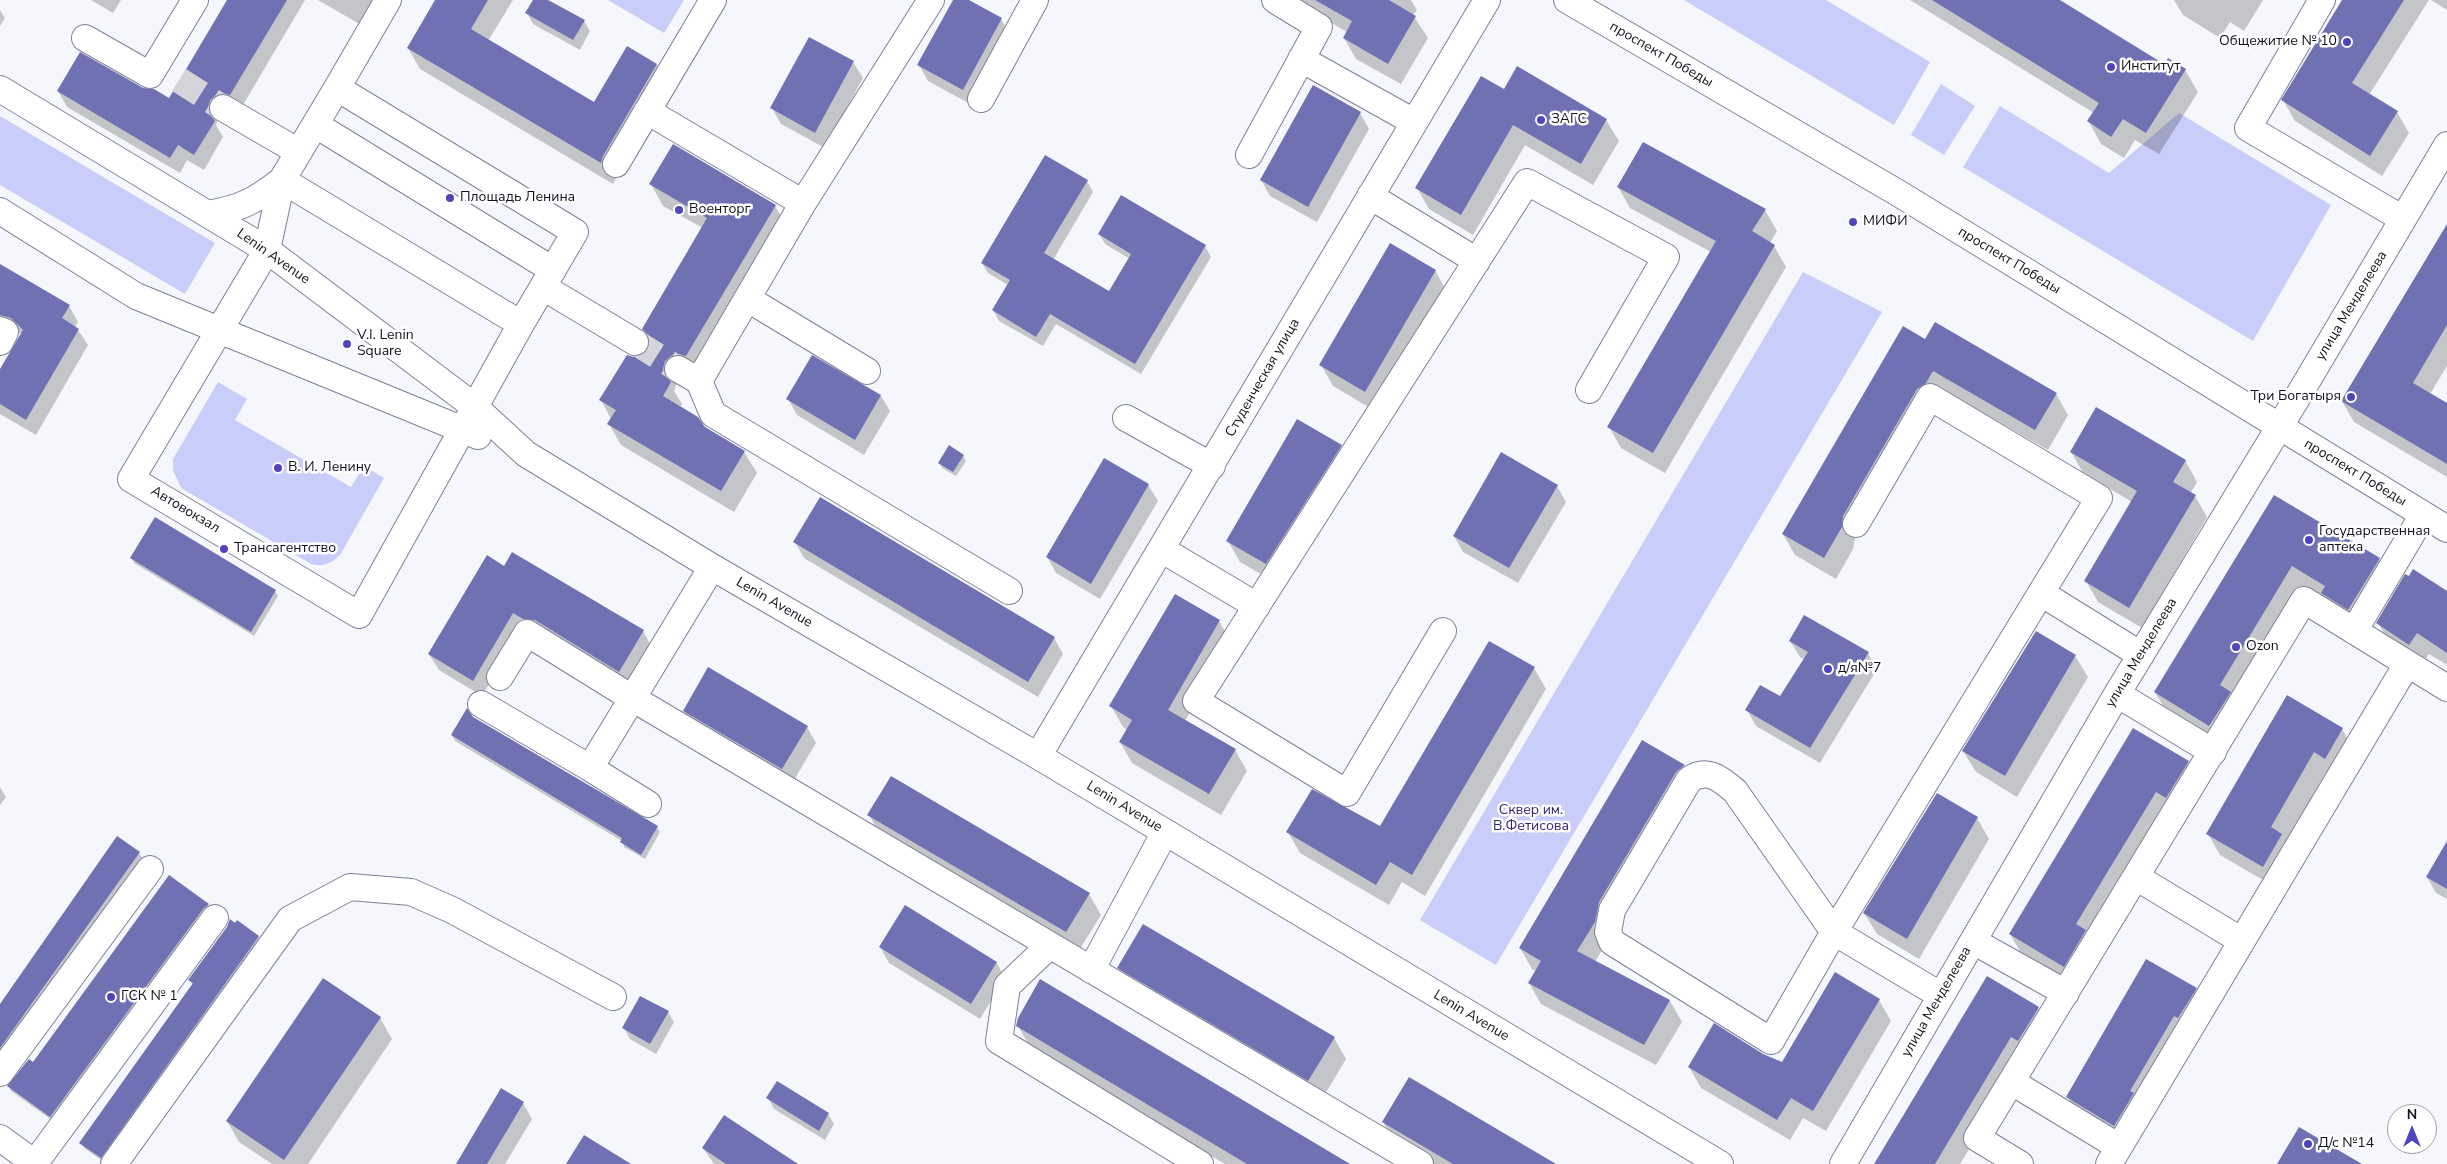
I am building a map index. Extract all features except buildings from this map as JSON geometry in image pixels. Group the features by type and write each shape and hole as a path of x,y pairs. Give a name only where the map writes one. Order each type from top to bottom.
{"street":[{"path":"85,38 150,75 195,0"},
{"path":"219,330 267,250 282,180 388,0"},
{"path":"616,164 713,0"},
{"path":"931,0 803,204 748,299 689,375 713,414 1009,591"},
{"path":"980,99 1035,0"},
{"path":"1249,155 1318,27 1275,0"},
{"name":"Студенческая улица","path":"1038,756 1161,548 1212,466 1487,0"},
{"name":"проспект Победы","path":"1567,0 1898,193 2447,529"},
{"path":"2322,0 2248,128 2404,219"},
{"path":"1301,59 1414,122"},
{"path":"337,88 575,232 462,430"},
{"name":"Lenin Avenue","path":"0,89 267,250 475,407 526,454"},
{"path":"223,108 299,152"},
{"path":"647,111 803,204"},
{"path":"316,125 548,278 635,342"},
{"name":"улица Менделеева","path":"1842,1164 2117,694 2447,145"},
{"path":"282,180 521,324"},
{"path":"208,214 236,209 259,198 282,180"},
{"path":"1443,631 1347,793 1196,701 1527,182 1666,257 1589,390"},
{"path":"1370,196 1476,261"},
{"name":"Lenin Avenue","path":"0,212 136,296 462,430 526,454 712,567 1038,756 1720,1164"},
{"path":"748,299 867,371"},
{"path":"0,330 5,332 0,342"},
{"name":"Автовокзал","path":"219,330 131,479 359,615 462,430"},
{"path":"1856,524 1930,397 2099,498 1834,932 1771,1041 1612,942 1608,932 1612,910 1689,780 1696,775 1709,774 1720,778 1735,791 1834,932 1940,995"},
{"path":"1126,418 1212,466"},
{"path":"2354,631 2423,515"},
{"path":"1161,548 1256,606"},
{"path":"590,768 712,567"},
{"path":"2041,593 2141,655"},
{"path":"2020,1164 1977,1138 2304,600 2447,688"},
{"path":"500,677 526,633 1049,946 1420,1164"},
{"path":"2012,1082 2114,1155 2406,664"},
{"path":"2117,694 2213,752"},
{"path":"481,704 648,804"},
{"path":"1091,970 1165,832"},
{"path":"0,1073 150,870"},
{"path":"2136,877 2242,941"},
{"path":"114,1164 290,919 350,887 411,892 452,910 613,996"},
{"path":"0,1138 36,1164 215,918"},
{"path":"1972,941 2066,994"},
{"path":"1049,946 1007,986 999,1041 1200,1164"}],"green space":[{"path":"608,0 684,0 664,33"},
{"path":"1684,0 1826,0 1930,62 1894,125"},
{"path":"1941,84 1975,106 1944,155 1911,135"},
{"path":"2000,106 2109,173 2179,113 2331,205 2253,341 1963,167"},
{"path":"0,116 215,243 185,294 0,185"},
{"name":"Сквер им. В.Фетисова","path":"1803,272 1882,312 1496,965 1420,920"},
{"path":"218,382 247,399 235,420 351,487 364,466 384,478 340,555 333,561 323,565 311,564 181,488 173,470 173,459"}],"tunnel":[{"path":"179,80 223,108"},
{"path":"635,342 678,369"}],"place":[{"name":"Общежитие № 10","path":"2347,42"},
{"name":"Институт","path":"2111,67"},
{"name":"ЗАГС","path":"1541,120"},
{"name":"Площадь Ленина","path":"450,198"},
{"name":"Военторг","path":"679,210"},
{"name":"МИФИ","path":"1853,222"},
{"name":"V.I. Lenin Square","path":"347,344"},
{"name":"Три Богатыря","path":"2351,397"},
{"name":"В. И. Ленину","path":"278,468"},
{"name":"Государственная аптека","path":"2309,540"},
{"name":"Трансагентство","path":"224,549"},
{"name":"Ozon","path":"2236,647"},
{"name":"д/я№7","path":"1828,669"},
{"name":"ГСК № 1","path":"111,997"},
{"name":"Д/с №14","path":"2308,1144"}]}
